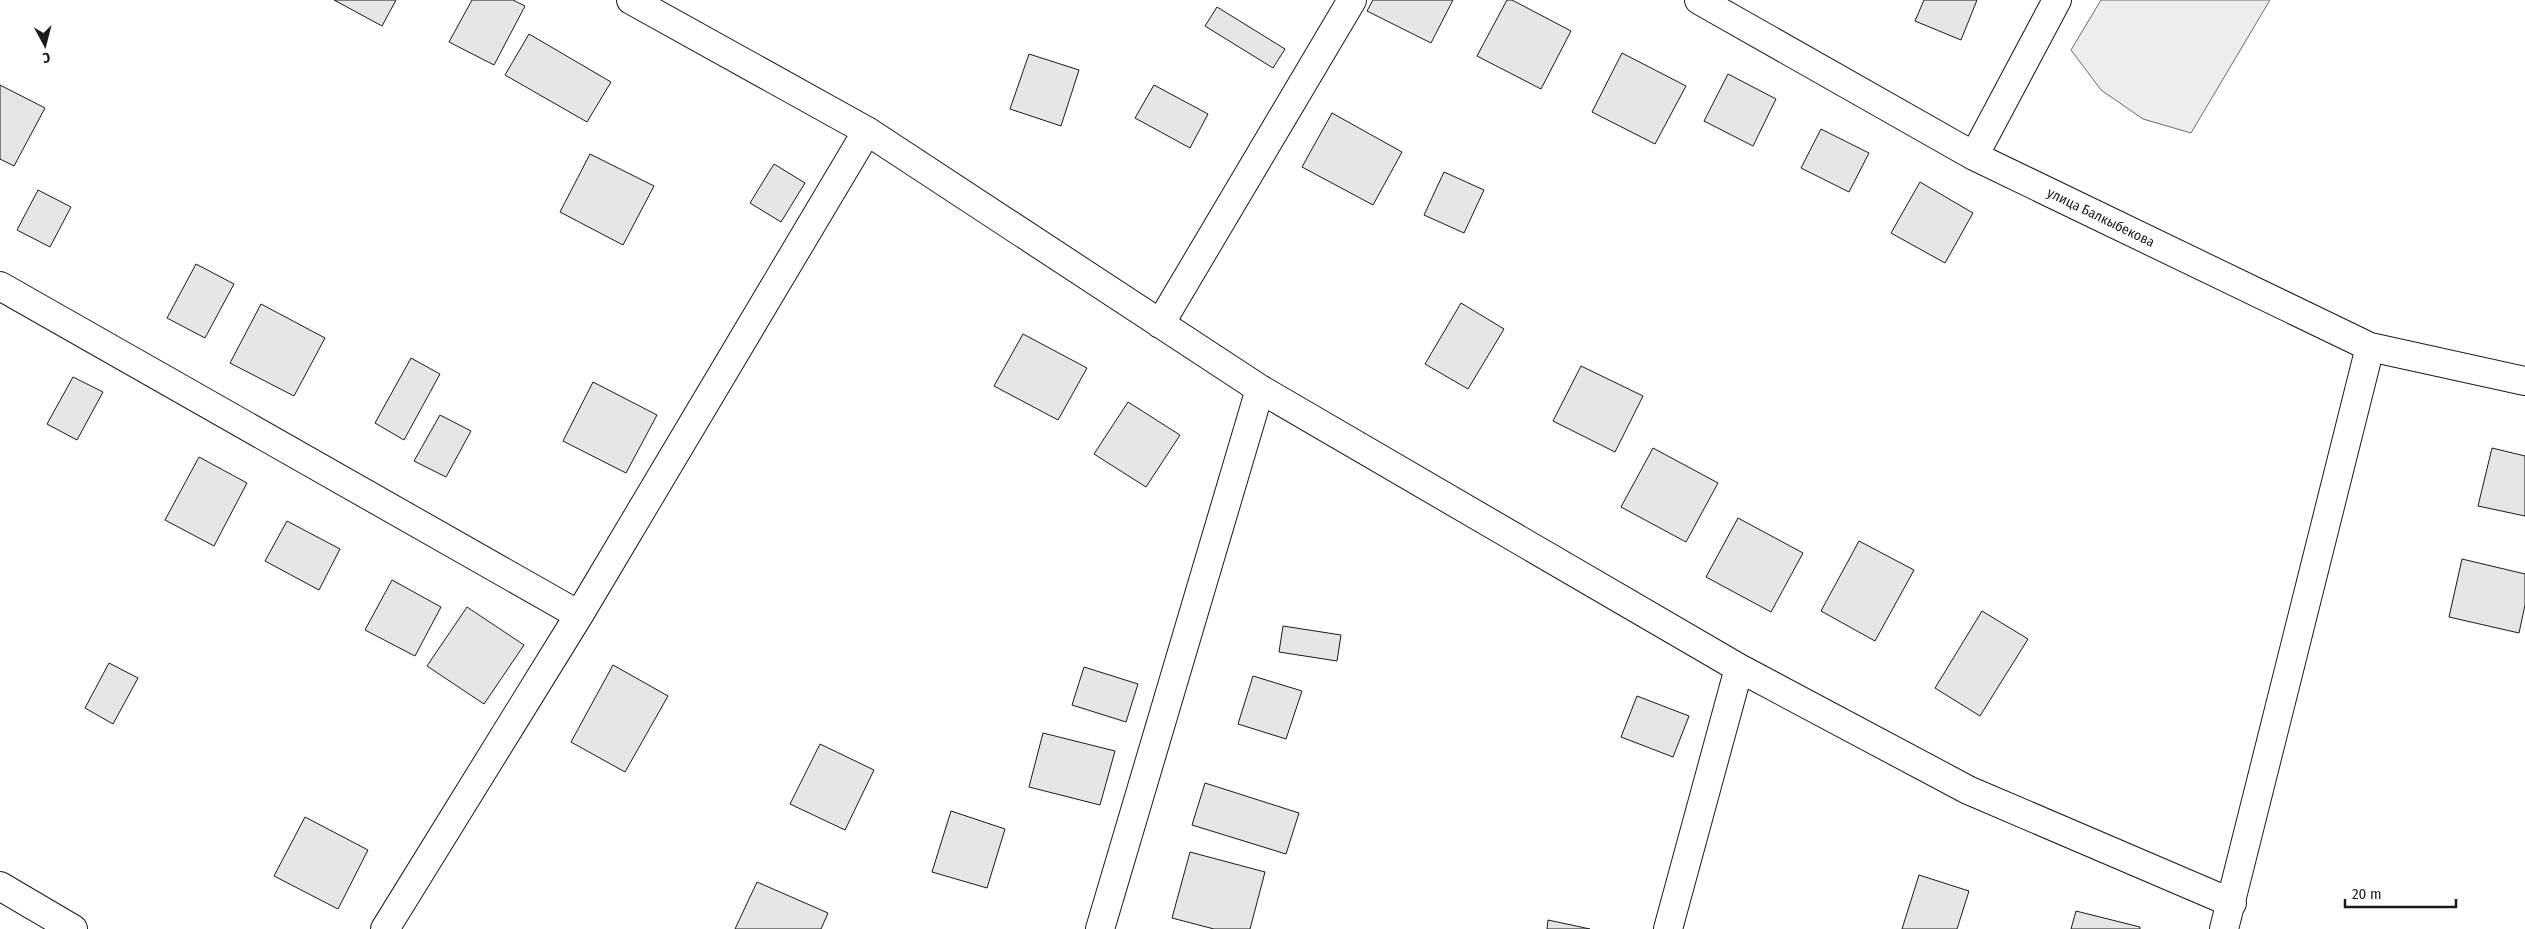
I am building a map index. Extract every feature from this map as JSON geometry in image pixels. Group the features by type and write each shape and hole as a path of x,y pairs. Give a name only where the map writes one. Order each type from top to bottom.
{"street":[{"path":"631,0 866,132 1260,389 1738,668 1968,790 2232,903"},
{"path":"1160,324 1352,0"},
{"name":"улица Балкыбекова","path":"1699,0 1974,156 2370,347 2525,382"},
{"path":"1974,156 2057,0"},
{"path":"386,929 580,614 866,132"},
{"path":"0,286 580,614"},
{"path":"2224,929 2370,347"},
{"path":"1100,929 1260,389"},
{"path":"1668,929 1738,668"},
{"path":"0,886 73,929"}],"shaded area":[{"path":"2101,0 2270,0 2191,133 2143,119 2101,90 2071,50"}],"building":[{"path":"334,0 396,0 382,26"},
{"path":"472,0 513,0 525,6 494,65 449,42"},
{"path":"1373,0 1453,0 1431,43 1367,11"},
{"path":"1507,0 1512,0 1571,31 1541,89 1477,56"},
{"path":"1924,0 1977,0 1961,40 1915,21"},
{"path":"1217,7 1285,49 1273,68 1205,26"},
{"path":"529,34 611,82 587,122 505,75"},
{"path":"1622,53 1686,86 1655,144 1592,112"},
{"path":"1029,54 1079,70 1061,126 1010,109"},
{"path":"1728,74 1776,99 1753,146 1704,121"},
{"path":"0,85 45,108 14,166 0,159"},
{"path":"1154,85 1208,114 1190,148 1135,118"},
{"path":"1332,113 1402,152 1373,205 1302,167"},
{"path":"1821,129 1869,153 1849,192 1801,168"},
{"path":"590,154 654,186 623,245 560,212"},
{"path":"774,164 805,183 781,222 750,203"},
{"path":"1444,172 1484,190 1464,233 1424,215"},
{"path":"1920,182 1973,213 1945,263 1891,233"},
{"path":"38,190 71,207 50,247 17,230"},
{"path":"196,264 234,284 205,338 167,318"},
{"path":"1461,303 1504,329 1468,389 1425,364"},
{"path":"261,304 325,338 294,396 230,363"},
{"path":"1023,334 1087,368 1058,420 994,386"},
{"path":"411,358 440,374 404,440 375,423"},
{"path":"1581,366 1643,396 1615,452 1553,421"},
{"path":"73,377 103,392 77,440 47,424"},
{"path":"593,382 657,415 626,473 563,441"},
{"path":"1128,402 1180,435 1146,487 1094,454"},
{"path":"440,415 471,431 446,477 414,461"},
{"path":"1653,448 1718,483 1686,542 1621,507"},
{"path":"2492,448 2525,456 2525,516 2478,506"},
{"path":"199,457 247,483 214,546 165,520"},
{"path":"1738,518 1803,553 1771,612 1706,577"},
{"path":"287,521 340,549 319,590 265,561"},
{"path":"1859,541 1914,570 1875,641 1821,611"},
{"path":"2462,559 2525,574 2525,605 2519,633 2449,617"},
{"path":"392,580 441,607 415,656 365,630"},
{"path":"467,607 524,645 484,704 427,666"},
{"path":"1982,611 2028,639 1980,716 1935,688"},
{"path":"1283,626 1341,635 1337,661 1279,652"},
{"path":"109,663 138,678 113,724 85,708"},
{"path":"613,665 668,696 625,772 571,742"},
{"path":"1084,667 1138,684 1126,722 1072,705"},
{"path":"1253,676 1302,691 1286,739 1238,724"},
{"path":"1637,696 1689,716 1673,757 1621,737"},
{"path":"1043,733 1115,751 1100,805 1029,787"},
{"path":"820,744 874,770 845,830 790,804"},
{"path":"1205,783 1299,813 1286,854 1192,825"},
{"path":"951,811 1005,829 987,888 932,872"},
{"path":"305,817 368,850 338,909 274,876"},
{"path":"1190,852 1265,872 1250,929 1214,929 1172,918"},
{"path":"1919,875 1969,891 1957,929 1902,929"},
{"path":"757,882 828,913 821,929 735,929"},
{"path":"2076,911 2140,927 2140,929 2071,929"},
{"path":"1548,920 1590,929 1547,929"}]}
